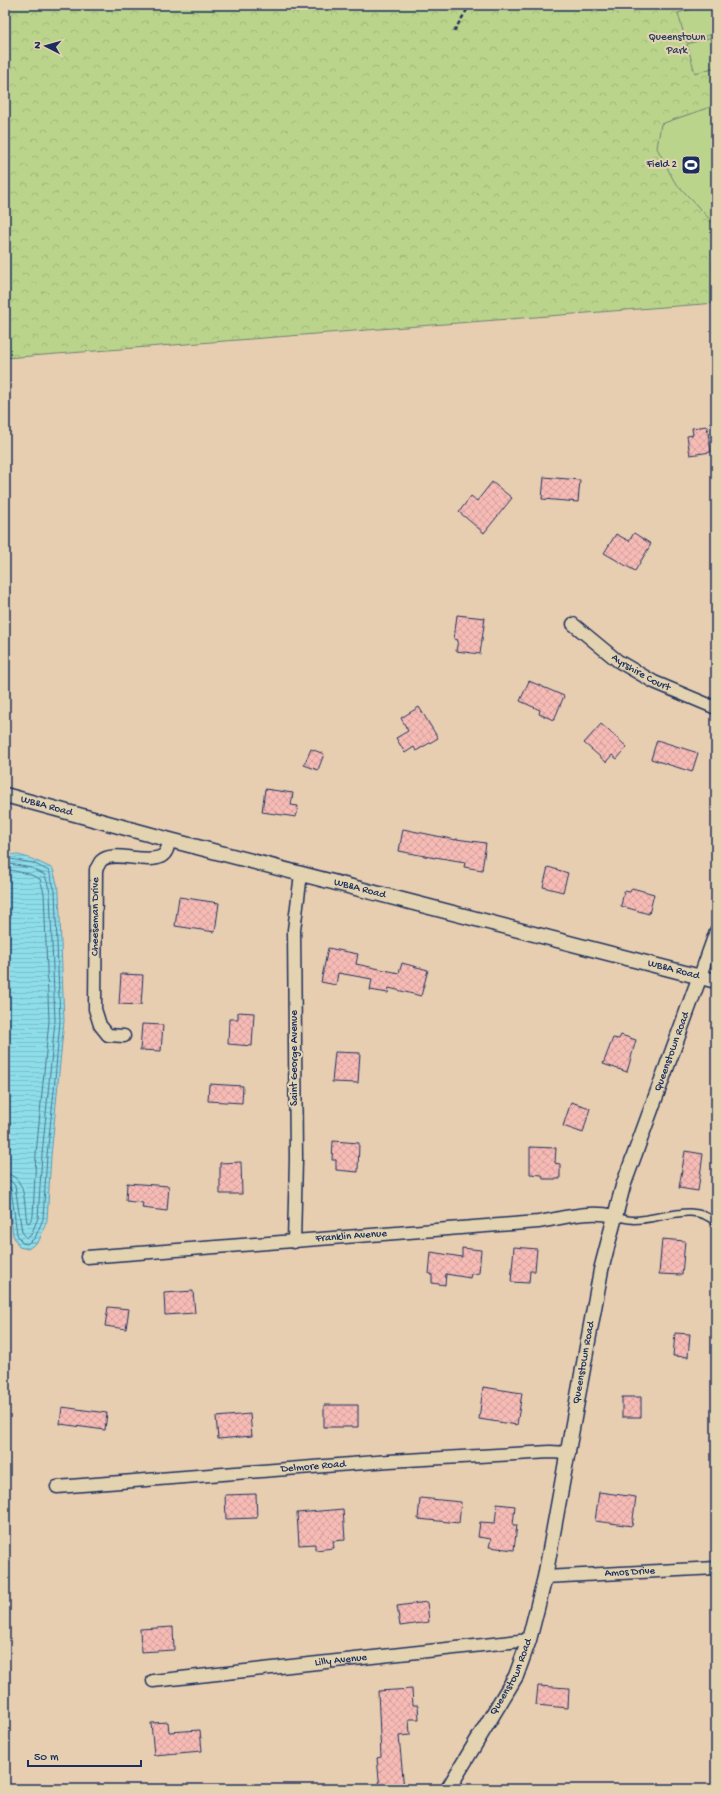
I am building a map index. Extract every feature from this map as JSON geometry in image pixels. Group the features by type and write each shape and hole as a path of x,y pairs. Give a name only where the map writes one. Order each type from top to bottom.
{"street":[{"name":"Ayrshire Court","path":"573,624 602,649 654,682 716,708"},
{"name":"WB&A Road","path":"5,796 716,981"},
{"name":"Cheeseman Drive","path":"124,1036 108,1035 100,1025 95,1009 96,869 101,860 109,857 154,859 162,856 167,851 170,840"},
{"name":"Saint George Avenue","path":"294,1242 296,1160 294,930 301,874"},
{"name":"Queenstown Road","path":"448,1789 516,1676 529,1640 545,1577 602,1270 614,1216 623,1186 716,931"},
{"name":"Franklin Avenue","path":"88,1257 538,1222 588,1214 602,1213 614,1216"},
{"name":"Delmore Road","path":"57,1487 389,1461 569,1452"},
{"name":"Amos Drive","path":"545,1577 716,1568"},
{"name":"Lilly Avenue","path":"153,1681 529,1640"}],"lane":[{"path":"614,1216 634,1220 696,1212 707,1215 716,1223"}],"path":[{"path":"454,31 470,5"},
{"path":"663,5 668,9"}],"green space":[{"name":"Queenstown Park","path":"5,5 716,5 716,303 5,358"},
{"path":"704,5 716,5 716,33 686,42 678,13"},
{"path":"716,36 716,67 695,73 687,44"},
{"name":"Field 2","path":"716,105 716,226 674,181 657,148 661,124"}],"water":[{"path":"5,854 24,856 53,869 59,891 64,1021 51,1156 47,1220 39,1241 28,1249 19,1247 13,1235 5,1175"}],"building":[{"path":"707,426 711,452 690,455 687,436 693,435 692,428"},
{"path":"544,477 580,480 578,502 542,499"},
{"path":"492,482 512,498 484,533 459,512 471,496 477,501"},
{"path":"634,533 651,544 635,571 604,553 616,534 629,541"},
{"path":"457,615 485,618 480,654 456,651 458,640 454,639"},
{"path":"529,681 564,696 554,720 539,714 540,710 520,701"},
{"path":"419,707 438,738 416,751 414,747 405,753 396,738 408,731 401,718"},
{"path":"601,724 627,747 617,759 612,755 606,762 584,743"},
{"path":"657,740 698,753 692,772 651,759"},
{"path":"311,749 324,754 318,770 304,765"},
{"path":"265,789 293,793 291,805 298,806 296,817 262,812"},
{"path":"403,829 456,840 486,843 482,870 464,867 465,862 399,851"},
{"path":"548,867 568,873 563,892 543,887"},
{"path":"632,888 654,894 649,914 621,906 624,891 630,892"},
{"path":"179,897 219,903 215,932 175,926"},
{"path":"328,948 358,954 356,964 399,973 402,963 428,970 421,996 389,988 388,993 370,990 372,979 338,973 336,985 321,982"},
{"path":"121,974 143,975 141,1005 119,1004"},
{"path":"238,1012 254,1013 252,1046 228,1044 229,1019 238,1019"},
{"path":"142,1024 163,1025 161,1051 140,1050"},
{"path":"621,1035 636,1040 627,1072 603,1064 613,1038 619,1039"},
{"path":"335,1052 360,1053 358,1083 332,1082"},
{"path":"209,1084 243,1086 242,1103 208,1101"},
{"path":"571,1102 590,1108 583,1133 563,1126"},
{"path":"333,1141 359,1143 358,1172 336,1170 336,1160 332,1160"},
{"path":"530,1147 556,1148 555,1163 560,1164 560,1179 543,1179 542,1175 530,1174"},
{"path":"685,1151 703,1154 698,1191 679,1188"},
{"path":"241,1162 242,1194 220,1194 220,1163"},
{"path":"127,1183 169,1186 167,1211 142,1208 143,1203 126,1201"},
{"path":"662,1239 685,1241 682,1275 659,1274"},
{"path":"514,1247 537,1249 535,1271 530,1271 529,1283 511,1282"},
{"path":"462,1248 481,1250 479,1273 471,1274 470,1278 446,1274 445,1285 432,1283 432,1274 429,1274 431,1252 462,1257"},
{"path":"193,1291 195,1313 165,1315 164,1293"},
{"path":"108,1307 129,1309 126,1329 105,1326"},
{"path":"675,1333 690,1334 688,1357 673,1356"},
{"path":"483,1387 522,1393 517,1425 479,1419"},
{"path":"622,1397 641,1397 641,1417 622,1417"},
{"path":"324,1405 358,1405 358,1427 324,1427"},
{"path":"62,1407 107,1413 105,1430 60,1424"},
{"path":"250,1414 252,1436 218,1439 216,1417"},
{"path":"599,1492 636,1497 632,1526 595,1521"},
{"path":"256,1494 257,1518 226,1519 225,1495"},
{"path":"420,1498 461,1502 459,1523 418,1519"},
{"path":"497,1504 515,1506 513,1525 517,1525 514,1550 489,1547 491,1539 478,1537 480,1522 495,1523"},
{"path":"343,1509 345,1540 333,1541 334,1548 315,1550 315,1544 299,1545 297,1513"},
{"path":"427,1602 429,1622 400,1626 397,1606"},
{"path":"173,1627 174,1650 141,1652 140,1629"},
{"path":"538,1686 569,1688 568,1708 536,1705"},
{"path":"412,1689 413,1705 418,1705 419,1719 409,1719 410,1735 399,1736 404,1789 380,1789 377,1758 381,1757 378,1691"},
{"path":"168,1722 169,1732 200,1730 202,1751 154,1755 151,1723"}],"place":[{"name":"Field 2","path":"691,165"}]}
